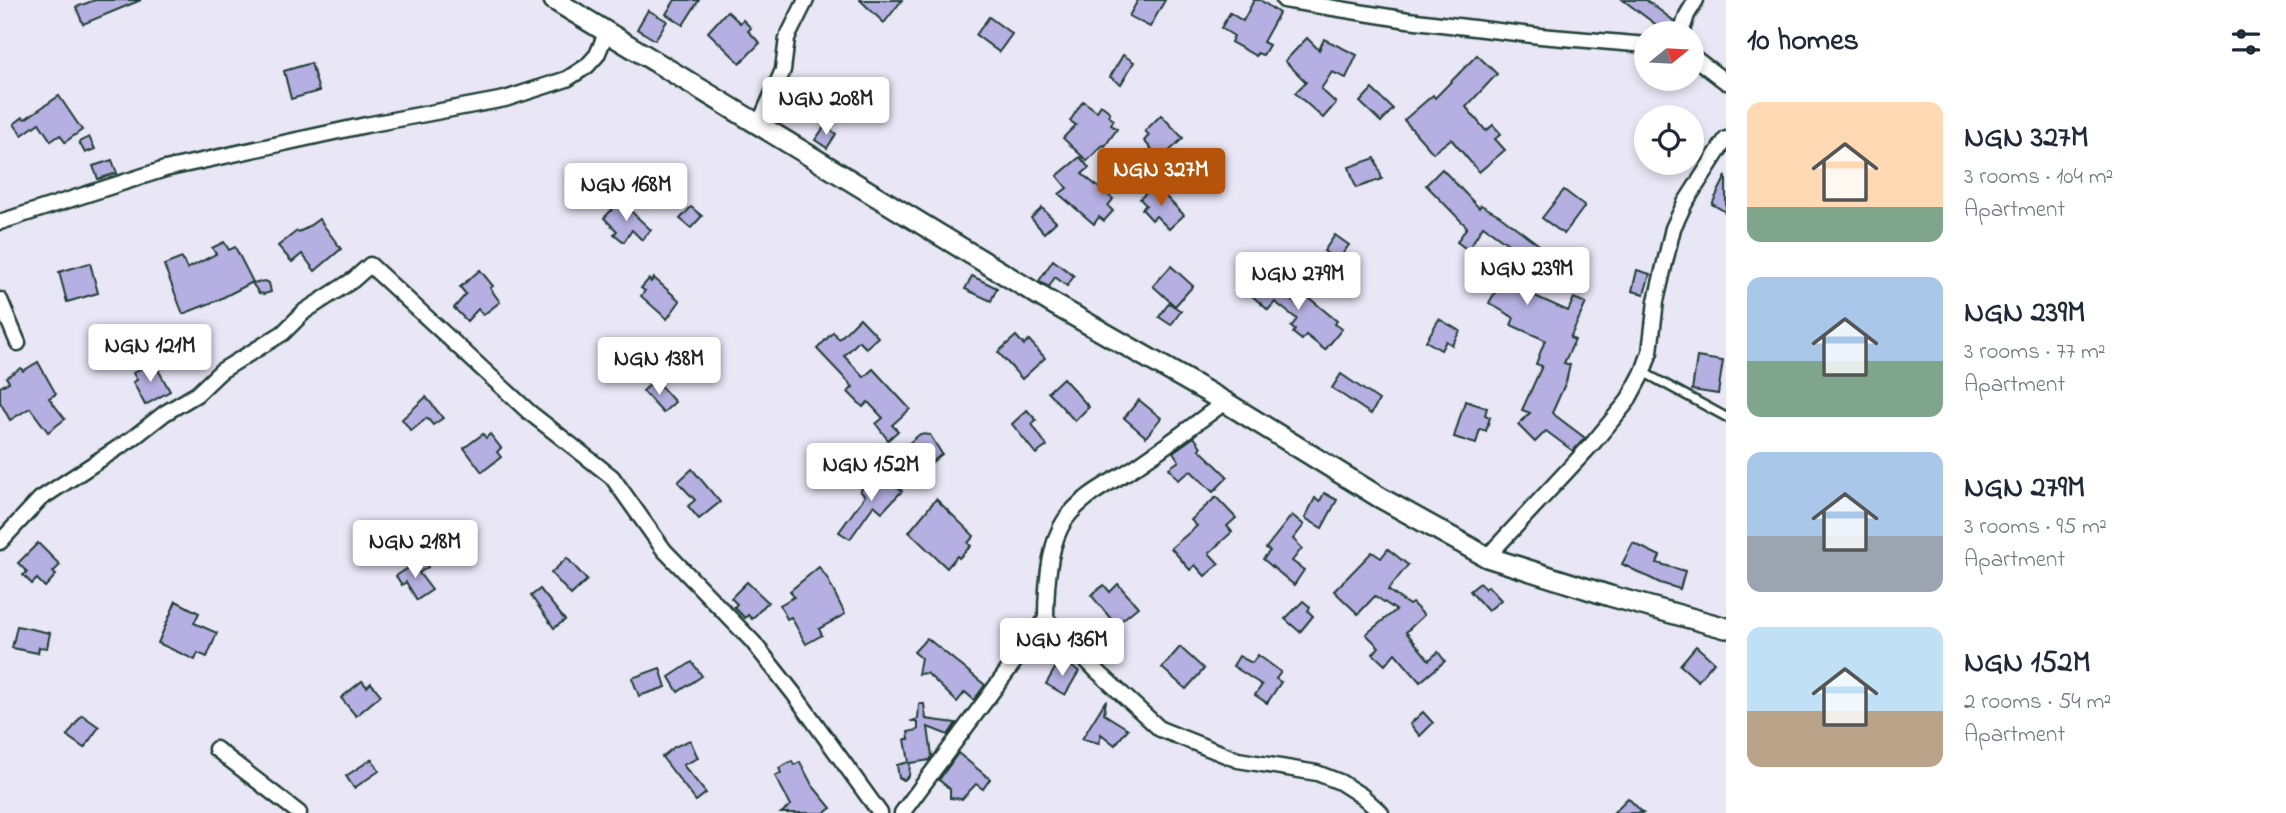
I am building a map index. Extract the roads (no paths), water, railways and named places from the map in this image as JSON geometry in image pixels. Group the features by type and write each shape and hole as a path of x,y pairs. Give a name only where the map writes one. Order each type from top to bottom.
{"street":[{"path":"554,0 1050,302 1226,402 1379,497 1488,557 1610,596 1726,628"},
{"path":"759,124 783,70 787,38 806,0"},
{"path":"1284,0 1357,5 1408,20 1634,44"},
{"path":"1685,21 1696,0"},
{"path":"0,222 165,169 366,125 505,99 567,79 587,66 597,55 607,31"},
{"path":"1704,65 1726,82"},
{"path":"1488,557 1594,442 1627,402 1650,352 1656,301 1673,228 1685,203 1726,139"},
{"path":"0,542 40,499 197,394 221,371 283,332 304,311 370,265 529,412 612,477 664,550 753,642 778,673 880,813"},
{"path":"0,300 18,343"},
{"path":"902,813 1046,619 1046,592 1051,557 1065,520 1087,497 1138,465 1226,402"},
{"path":"1046,619 1160,729 1238,760 1318,773 1340,782 1362,796 1381,813"},
{"path":"216,749 299,813"}],"lane":[{"path":"1643,372 1726,417"}]}
